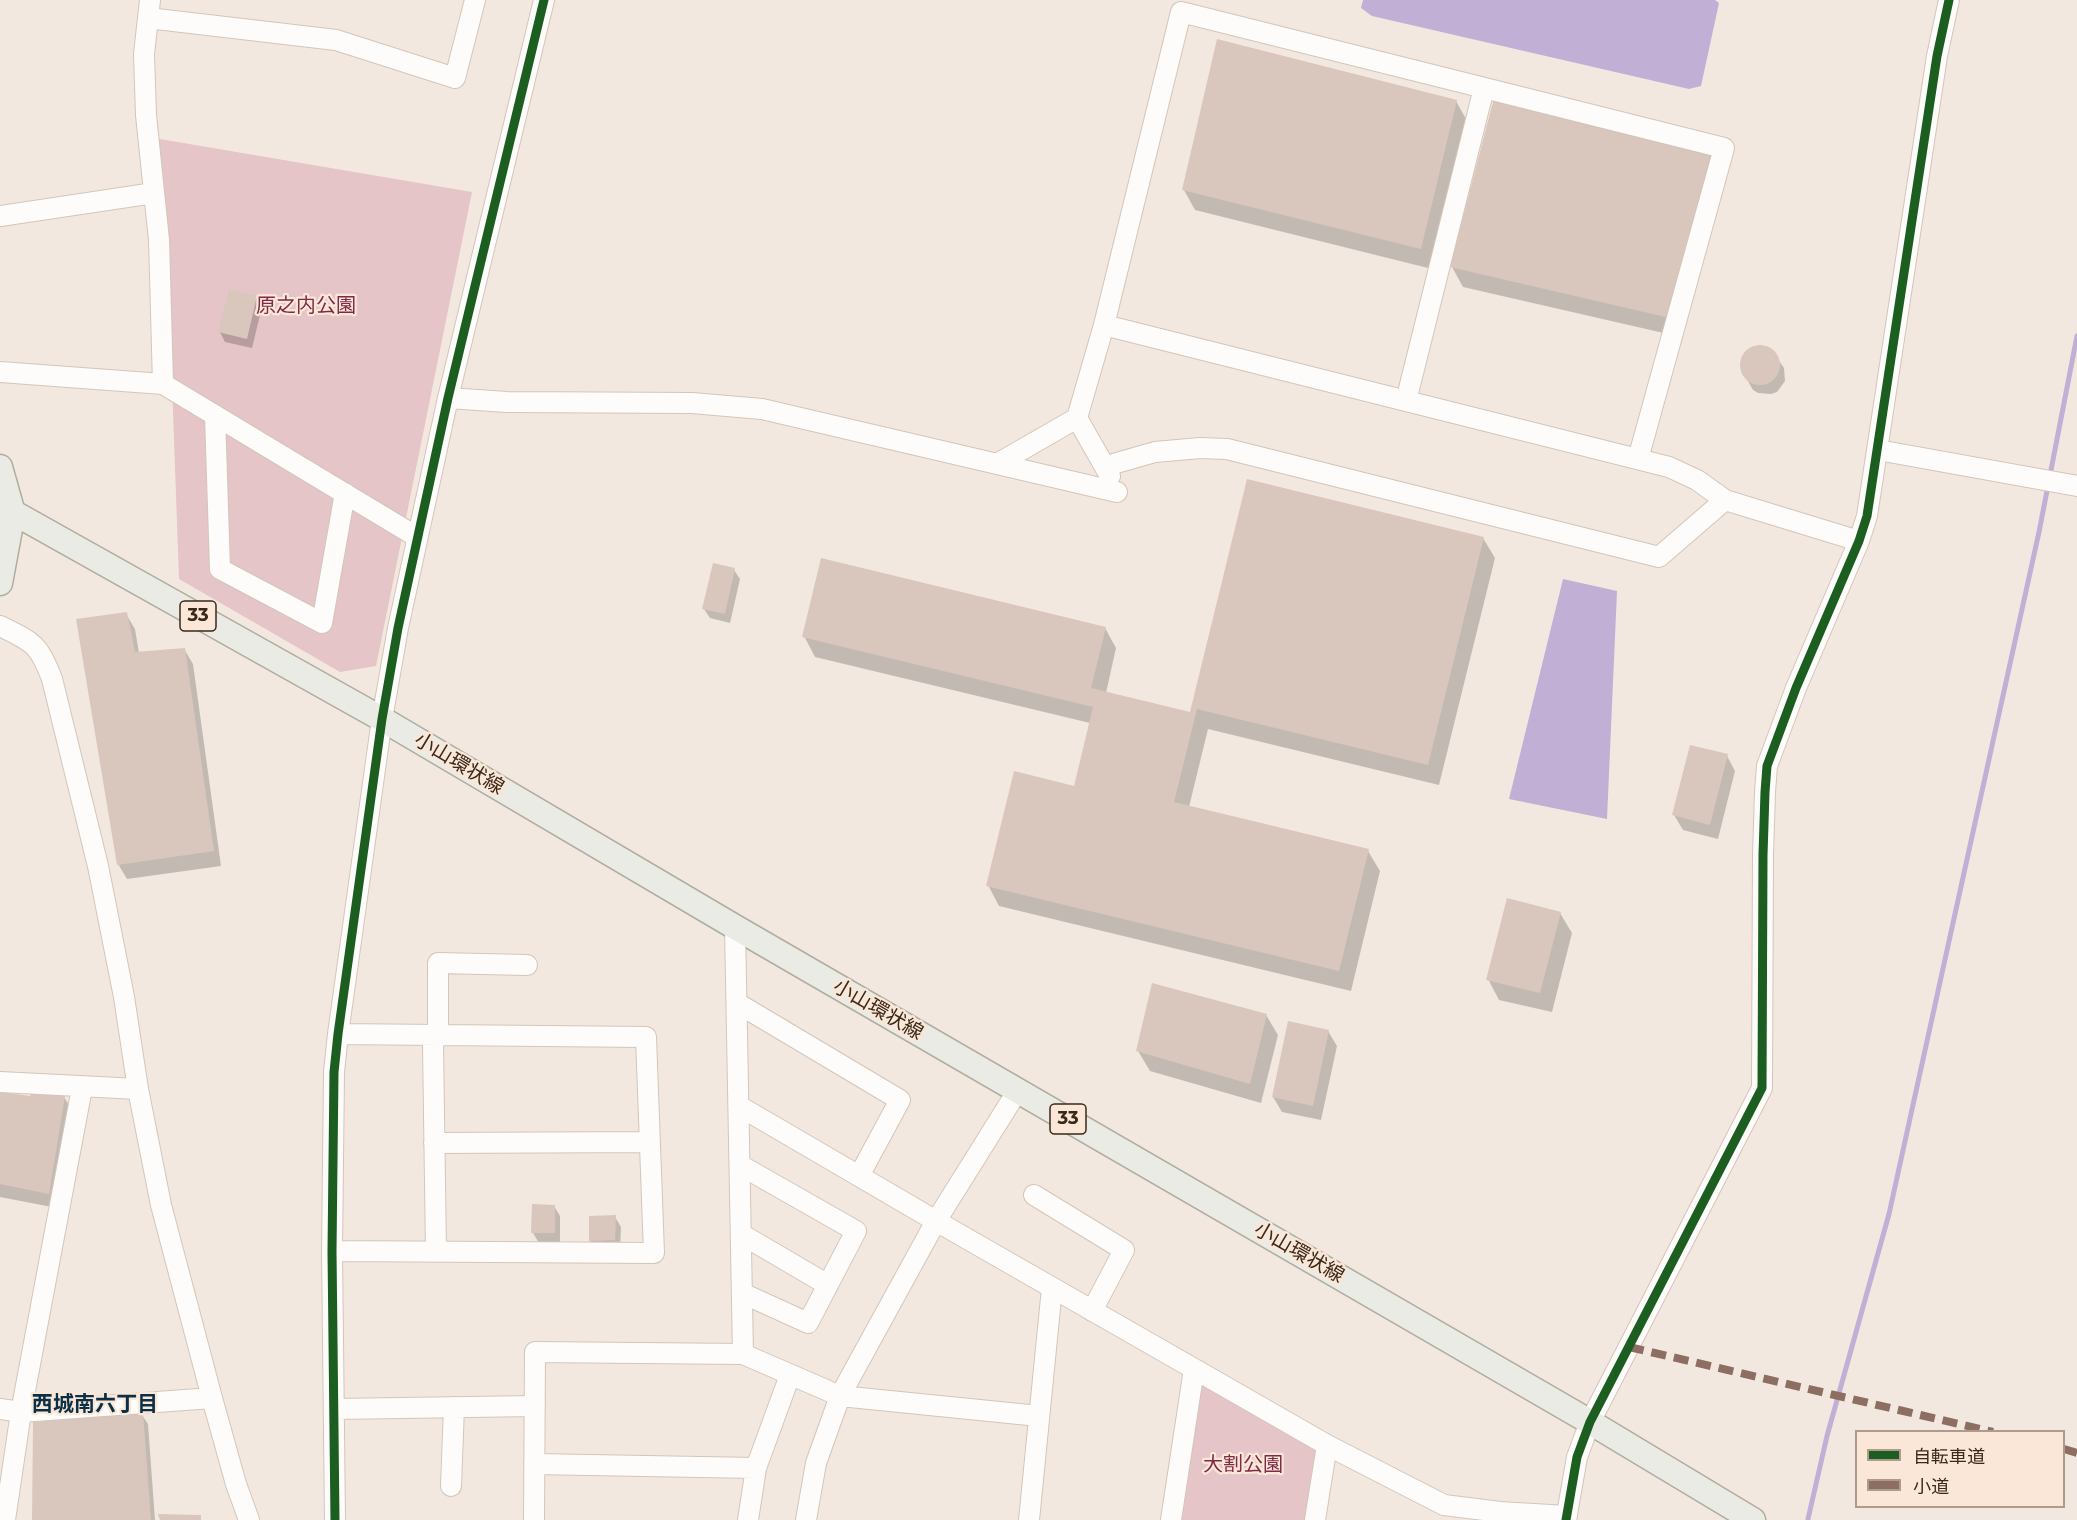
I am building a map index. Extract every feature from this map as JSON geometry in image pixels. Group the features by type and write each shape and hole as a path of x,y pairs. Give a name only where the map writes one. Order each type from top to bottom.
{"main road":[{"path":"0,466 7,509 0,584"},
{"name":"小山環状線","path":"7,509 382,719 735,927 1590,1422 1754,1520"}],"street":[{"path":"163,384 159,240 146,115 144,64 149,9 336,40 455,78 475,0"},
{"path":"335,1520 332,1251 334,1072 338,1034 382,719 398,628 448,398 544,0"},
{"path":"739,1106 1443,1513 1500,1512 1567,1518 1577,1457 1590,1422 1762,1088 1763,855 1767,766 1796,688 1859,541 1867,516 1937,56 1949,0"},
{"path":"997,464 1077,418 1104,325 1181,12 1724,148 1638,459"},
{"path":"1406,401 1484,88"},
{"path":"0,216 154,193"},
{"path":"1104,325 1669,467 1697,480 1725,500 1859,541"},
{"path":"0,372 163,384 417,537"},
{"path":"448,398 507,402 692,403 762,409 1117,492 1106,466 1077,418"},
{"path":"215,415 220,569 322,623 345,493"},
{"path":"1106,466 1155,452 1200,447 1227,448 1659,557 1725,500"},
{"path":"1878,450 2077,486"},
{"path":"0,626 32,642 44,656 52,679 98,866 161,1205 236,1484 249,1520"},
{"path":"735,927 743,1354"},
{"path":"436,1252 433,1044 438,1035 438,963 527,966"},
{"path":"737,1004 900,1100 859,1176"},
{"path":"332,1251 654,1253 646,1037 338,1034"},
{"path":"0,1082 82,1088 138,1089"},
{"path":"5,1520 21,1412 82,1088"},
{"path":"806,1520 816,1462 840,1396 936,1221 1018,1090"},
{"path":"434,1143 650,1142"},
{"path":"740,1165 856,1231 808,1323 742,1293"},
{"path":"1035,1195 1124,1250 1092,1311"},
{"path":"741,1234 828,1285"},
{"path":"1029,1520 1052,1288"},
{"path":"534,1520 535,1352 743,1354 840,1396 1039,1416"},
{"path":"1171,1520 1194,1369"},
{"path":"748,1520 756,1468 790,1375"},
{"path":"0,1409 21,1412 212,1398"},
{"path":"334,1409 535,1406"},
{"path":"451,1486 454,1407"},
{"path":"1315,1520 1327,1445"},
{"path":"534,1464 756,1468"}],"green space":[{"name":"原之内公園","path":"154,138 472,192 376,666 340,672 179,579 172,383"},
{"name":"大割公園","path":"1198,1377 1323,1446 1311,1520 1176,1520"}],"shaded area":[{"path":"1363,0 1715,0 1719,3 1701,86 1689,89 1372,16 1361,8"},
{"path":"1563,579 1617,591 1607,819 1509,799"}],"building":[{"path":"1217,39 1457,100 1421,249 1182,190"},
{"path":"1494,98 1711,152 1670,318 1450,267"},
{"path":"229,289 257,296 247,339 218,332"},
{"path":"1760,345 1768,346 1774,351 1779,357 1779,373 1774,379 1768,384 1760,385 1752,384 1746,379 1741,373 1740,365 1741,357 1746,351 1752,346"},
{"path":"1247,479 1484,537 1428,765 1197,709 1174,802 1369,849 1339,971 986,886 1014,771 1074,786 1093,707 802,637 821,558 1106,627 1091,688 1190,712"},
{"path":"713,563 735,568 725,614 702,609"},
{"path":"127,612 135,652 185,648 214,851 117,865 76,619"},
{"path":"1690,745 1728,754 1710,825 1672,815"},
{"path":"1507,898 1561,912 1540,993 1486,980"},
{"path":"1152,983 1267,1014 1250,1084 1136,1051"},
{"path":"1288,1021 1329,1030 1313,1106 1272,1097"},
{"path":"32,1091 65,1096 49,1194 0,1184 0,1092 30,1096"},
{"path":"532,1204 555,1205 555,1233 531,1233"},
{"path":"616,1215 615,1240 589,1241 589,1216"},
{"path":"143,1413 151,1520 32,1520 33,1422"},
{"path":"158,1514 201,1515 201,1520 160,1520"}],"waterway":[{"path":"1808,1519 1827,1436 1889,1214 2039,532 2077,336"}],"marked path":[{"path":"1629,1347 1984,1430"},
{"path":"2065,1449 2077,1453"}],"cycle path":[{"path":"335,1520 332,1251 334,1072 338,1034 382,719 398,628 448,398 544,0"},
{"path":"1566,1520 1577,1457 1590,1422 1762,1088 1763,855 1767,766 1796,688 1859,541 1867,516 1937,56 1949,0"}],"district":[{"name":"西城南六丁目","path":"95,1405"}]}
